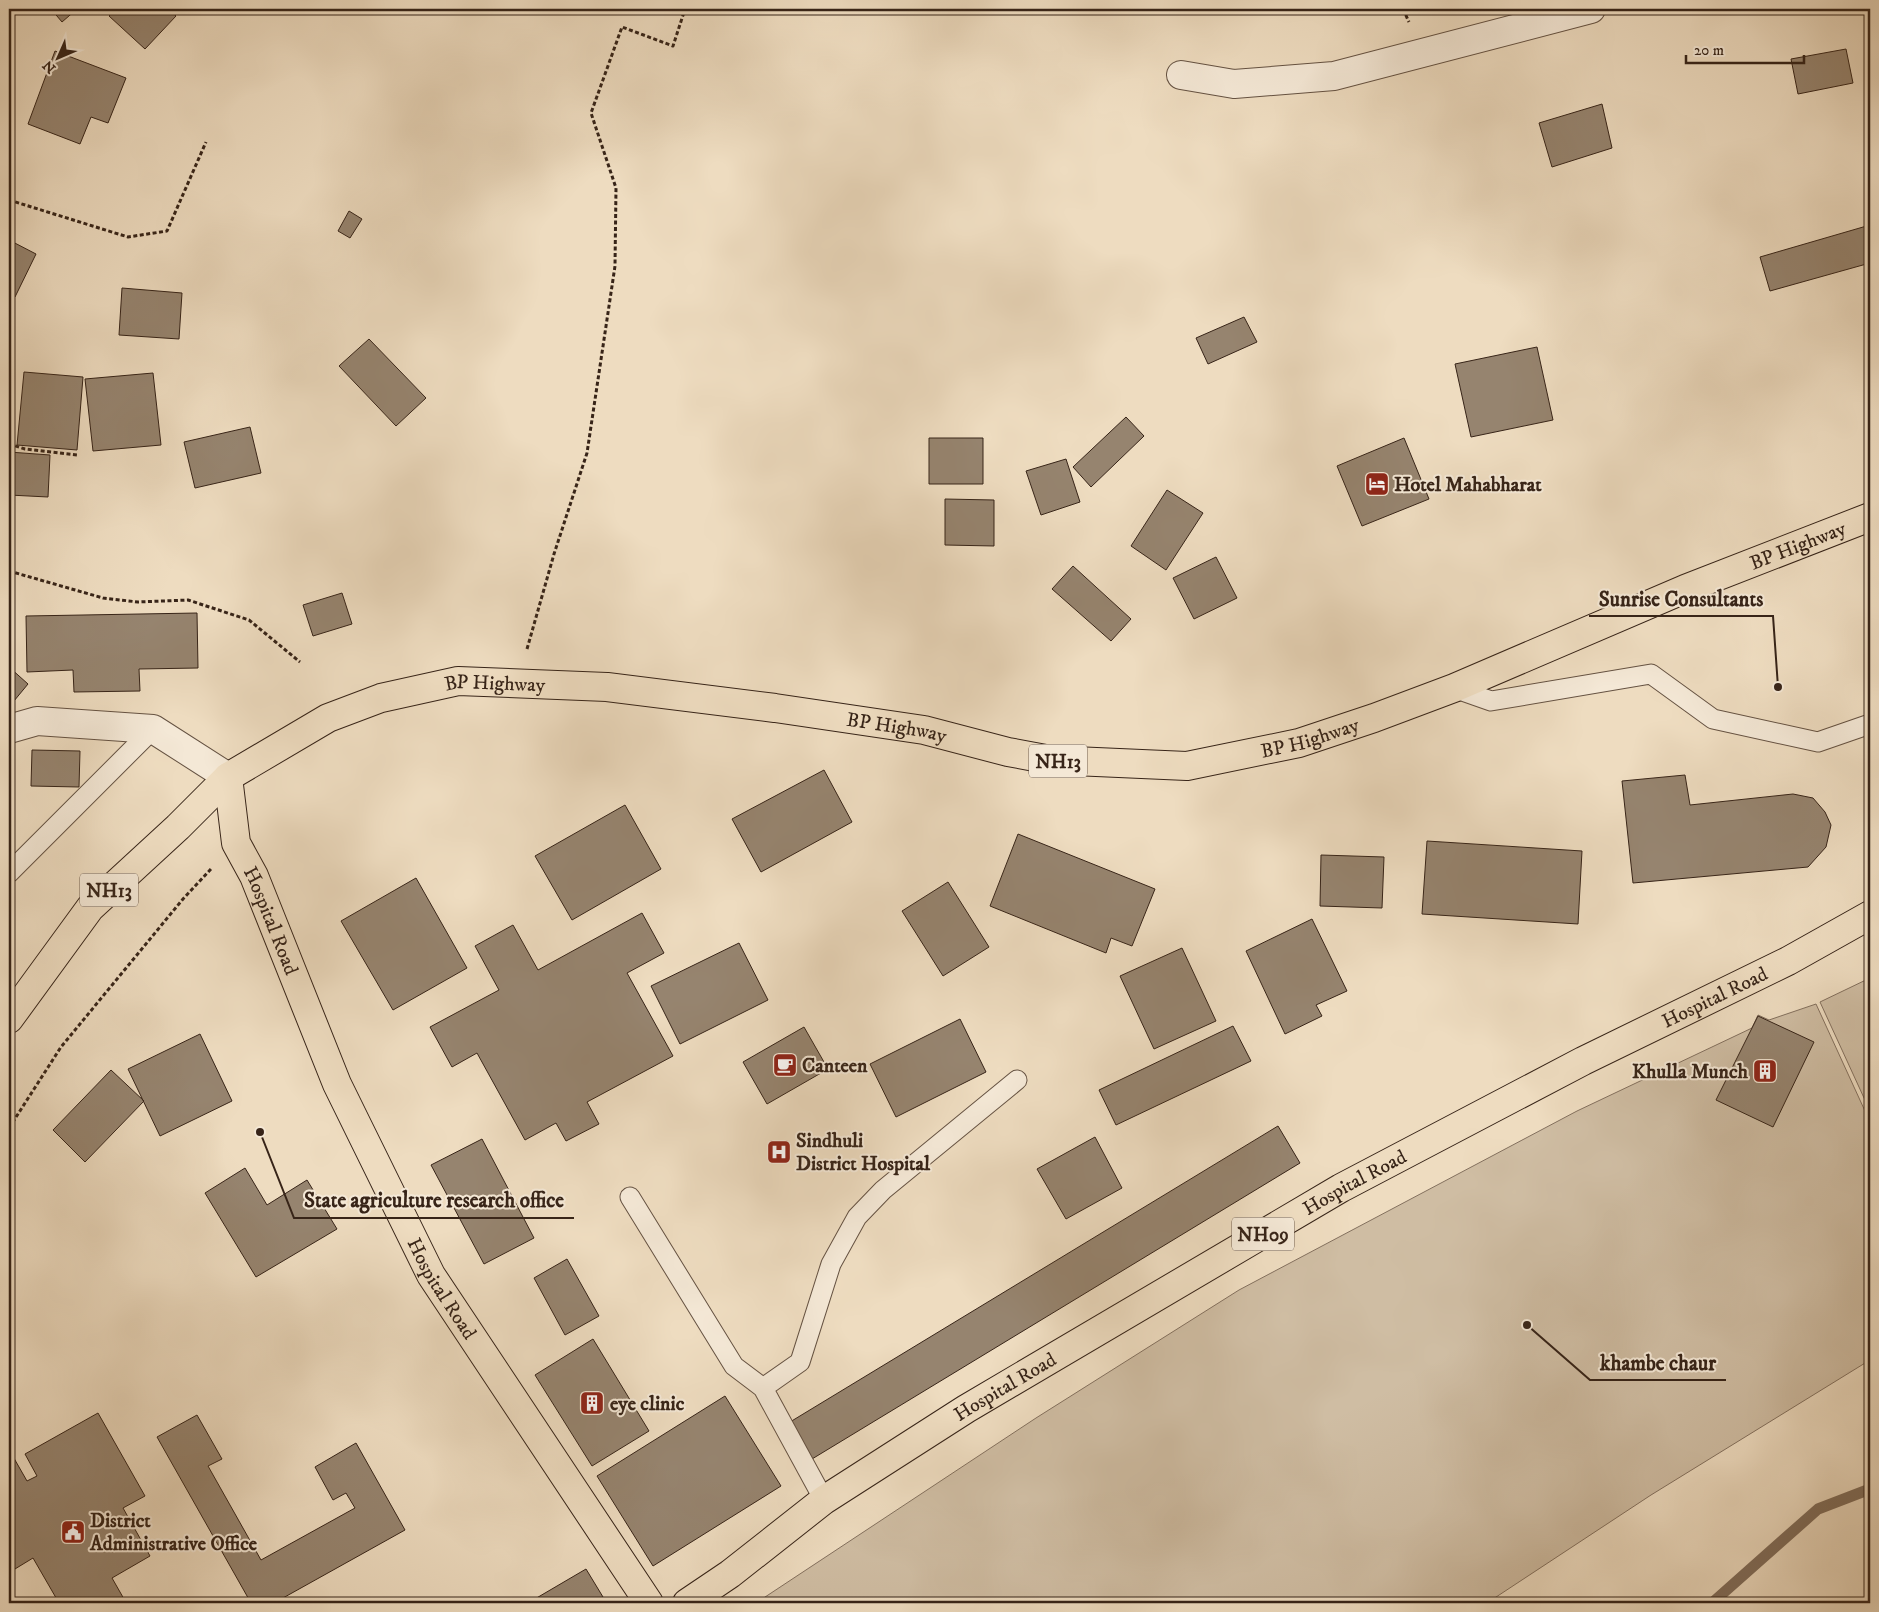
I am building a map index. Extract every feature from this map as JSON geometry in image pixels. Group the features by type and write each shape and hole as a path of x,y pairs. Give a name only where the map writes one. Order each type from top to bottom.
{"main road":[{"name":"BP Highway","path":"9,1019 90,908 178,827 228,776 328,718 381,698 458,681 607,687 775,708 924,730 1008,752 1050,760 1187,766 1299,743 1374,718 1454,688 1685,589 1870,517"},
{"name":"Hospital Road","path":"228,776 236,843 254,876 337,1084 431,1275 649,1603"},
{"name":"Hospital Road","path":"687,1603 730,1574 824,1500 966,1409 1341,1188 1583,1061 1788,961 1870,915"}],"street":[{"path":"1181,75 1234,84 1334,76 1591,9"},
{"path":"9,729 37,721 154,729 228,776"}],"lane":[{"path":"1454,688 1491,701 1651,674 1714,720 1818,742 1870,724"},
{"path":"9,873 154,729"},
{"path":"763,1388 800,1362 831,1264 857,1217 883,1190 1017,1080"},
{"path":"630,1197 734,1366 763,1388 824,1500"}],"path":[{"path":"517,683 554,554 587,453 615,266 616,188 591,113 622,28 673,46 685,9"},
{"path":"9,200 128,237 166,231 206,142"},
{"path":"9,444 25,449 77,455"},
{"path":"9,571 103,598 138,602 188,600 249,620 300,662"},
{"path":"9,1128 61,1047 183,899 236,843"}],"shaded area":[{"path":"1870,978 1870,1111 1820,1002"},
{"path":"1816,1004 1870,1122 1870,1360 1651,1495 1487,1603 756,1603 1036,1418 1239,1290 1577,1111 1752,1028 1758,1015 1769,1020"}],"building":[{"path":"51,9 77,9 62,22"},
{"path":"116,9 168,9 176,16 145,49 109,16"},
{"path":"1846,49 1853,83 1798,94 1791,59"},
{"path":"55,51 126,78 108,123 91,117 80,144 28,124"},
{"path":"1602,104 1612,148 1552,167 1539,123"},
{"path":"349,211 362,219 350,238 338,231"},
{"path":"1870,225 1870,263 1770,291 1760,257"},
{"path":"9,240 36,254 15,297 9,294"},
{"path":"122,288 182,293 179,339 119,335"},
{"path":"1244,317 1257,342 1208,364 1196,338"},
{"path":"369,339 426,398 396,426 339,366"},
{"path":"1537,347 1553,420 1471,437 1455,364"},
{"path":"24,372 83,377 77,450 17,445"},
{"path":"153,373 161,445 93,451 85,379"},
{"path":"1126,417 1144,436 1091,487 1073,467"},
{"path":"250,427 261,473 195,488 184,442"},
{"path":"929,438 983,438 983,484 929,484"},
{"path":"1404,438 1429,499 1362,526 1337,466"},
{"path":"9,452 50,455 48,497 9,495"},
{"path":"1066,459 1080,502 1041,515 1026,471"},
{"path":"1167,490 1203,513 1166,570 1131,546"},
{"path":"945,499 994,500 994,546 945,545"},
{"path":"1216,557 1237,598 1194,619 1173,578"},
{"path":"1073,566 1131,619 1111,641 1052,589"},
{"path":"342,593 352,624 313,636 303,605"},
{"path":"197,613 198,668 139,669 140,691 74,692 73,670 27,672 26,616"},
{"path":"9,667 28,684 9,707"},
{"path":"32,750 80,751 79,787 31,786"},
{"path":"824,770 852,822 761,872 732,819"},
{"path":"1685,775 1690,805 1793,794 1813,798 1825,812 1831,825 1826,847 1808,867 1633,883 1622,781"},
{"path":"625,805 661,869 572,920 535,856"},
{"path":"1018,834 1155,889 1132,946 1111,938 1106,953 990,906"},
{"path":"1427,841 1582,851 1578,924 1422,914"},
{"path":"1321,855 1384,857 1382,908 1320,906"},
{"path":"416,878 467,968 393,1010 341,921"},
{"path":"948,882 989,947 943,976 902,911"},
{"path":"642,913 664,953 627,973 673,1056 587,1102 599,1124 566,1141 556,1123 525,1140 477,1053 452,1067 430,1027 499,990 475,946 513,925 538,970"},
{"path":"1312,919 1347,991 1316,1005 1322,1016 1285,1034 1246,951"},
{"path":"739,943 768,1000 680,1044 651,986"},
{"path":"1182,948 1216,1021 1154,1049 1120,976"},
{"name":"Khulla Munch","path":"1758,1016 1814,1042 1773,1127 1716,1100"},
{"path":"960,1019 986,1072 896,1117 870,1064"},
{"path":"1233,1026 1251,1061 1116,1125 1099,1090"},
{"name":"Canteen","path":"804,1027 828,1069 767,1104 743,1062"},
{"path":"200,1034 232,1101 160,1136 128,1069"},
{"path":"111,1070 144,1101 85,1162 53,1130"},
{"path":"1278,1126 1300,1163 812,1459 790,1422"},
{"path":"1095,1137 1122,1188 1066,1219 1037,1169"},
{"path":"482,1139 534,1238 484,1264 431,1165"},
{"path":"245,1168 267,1205 307,1180 337,1229 256,1277 205,1193"},
{"path":"567,1259 599,1316 565,1335 534,1278"},
{"name":"eye clinic","path":"593,1339 649,1431 592,1466 535,1375"},
{"path":"725,1396 781,1486 653,1566 597,1476"},
{"name":"District Administrative Office","path":"98,1413 145,1496 123,1508 150,1556 112,1578 124,1599 117,1603 77,1603 74,1598 66,1603 59,1603 33,1558 10,1572 9,1454 11,1453 27,1481 37,1476 25,1454"},
{"path":"197,1415 222,1459 208,1466 261,1560 355,1508 346,1493 333,1500 315,1467 356,1443 405,1530 274,1603 251,1603 157,1437"},
{"path":"586,1569 603,1597 593,1603 528,1603"}],"waterway":[{"path":"1712,1603 1818,1509 1870,1489"}],"place":[{"name":"Hotel Mahabharat","path":"1377,484"},
{"name":"Sunrise Consultants","path":"1778,687"},
{"name":"Canteen","path":"785,1065"},
{"name":"Khulla Munch","path":"1765,1071"},
{"name":"State agriculture research office","path":"260,1132"},
{"name":"Sindhuli District Hospital","path":"779,1152"},
{"name":"khambe chaur","path":"1527,1325"},
{"name":"eye clinic","path":"592,1403"},
{"name":"District Administrative Office","path":"73,1532"}]}
